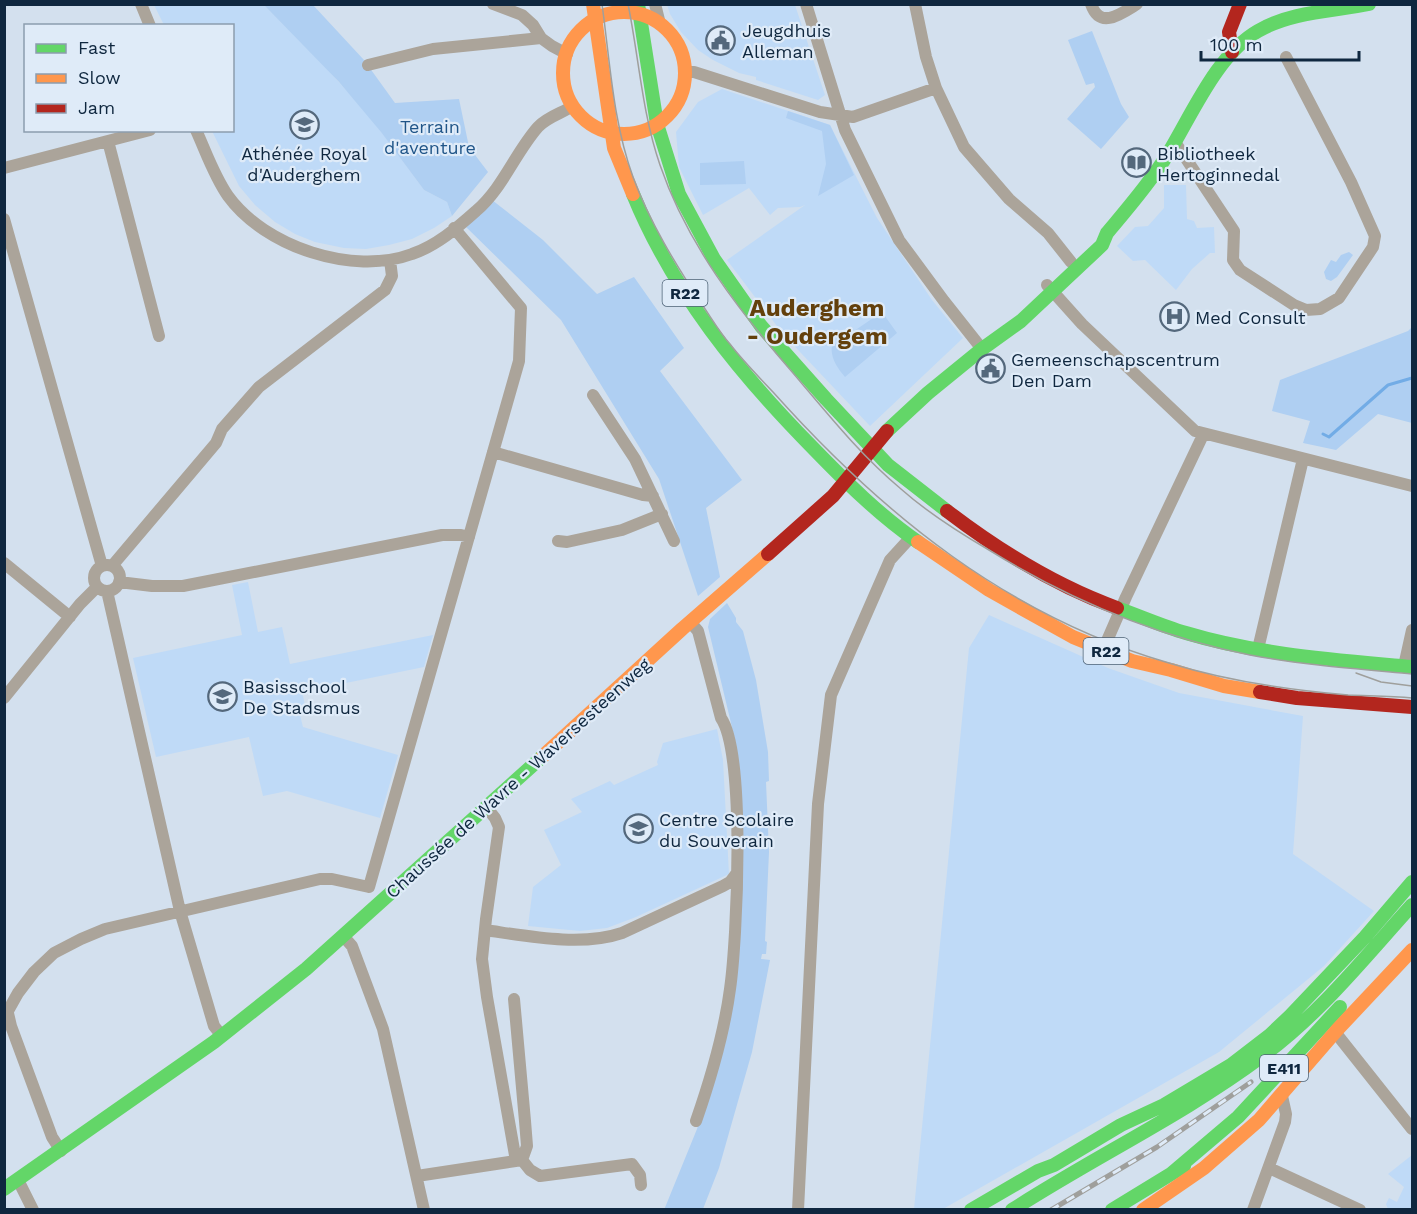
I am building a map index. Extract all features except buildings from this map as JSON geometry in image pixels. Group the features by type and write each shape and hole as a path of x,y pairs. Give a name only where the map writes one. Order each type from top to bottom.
{"main road":[{"name":"R22","path":"593,4 614,148 630,190 676,280 730,356 789,424 844,482 911,537 989,590 1073,637 1103,650 1131,661 1224,686 1297,698 1413,707"},
{"path":"1242,4 1248,38"},
{"path":"1232,52 1229,32 1242,4"},
{"name":"Chaussée de Wavre - Waversesteenweg","path":"1051,289 1071,262 1107,233 1139,194 1232,52 1256,32 1290,19 1369,4"},
{"name":"R22","path":"639,9 657,124 679,194 720,267 762,326 826,399 888,465 909,483 982,537 1030,567 1074,590 1120,609 1186,633 1258,649 1329,659 1408,666"},
{"path":"639,9 670,33 678,45 685,72 683,88 678,102 669,115 657,124 634,134 611,133 583,118 573,106 564,80 567,54 573,40 583,28 596,20 639,9"},
{"name":"Chaussée de Wavre - Waversesteenweg","path":"4,1189 222,1036 344,937 682,629 833,496 891,426 982,349 1021,321 1051,289 1102,245 1107,233"},
{"path":"971,1209 1038,1171 1054,1165 1121,1125 1164,1105 1231,1065 1270,1035 1320,986 1413,882"},
{"name":"E411","path":"1012,1209 1220,1087 1283,1041 1313,1014 1413,905"},
{"path":"1172,1173 1213,1148 1258,1115 1413,950"},
{"name":"E411","path":"1112,1209 1172,1173 1238,1117 1349,997"},
{"path":"1143,1209 1179,1187 1226,1151 1260,1120 1299,1073"},
{"path":"1077,1152 1149,1128"},
{"path":"993,1209 1023,1192 1054,1165"}],"street":[{"path":"141,4 149,24"},
{"path":"493,4 522,15 533,25 541,38 567,54"},
{"path":"655,4 660,24"},
{"path":"806,4 845,130 899,240 982,349"},
{"path":"915,4 926,57 936,88 964,147 1010,199 1048,233 1071,262"},
{"path":"1091,4 1096,14 1108,19 1137,4"},
{"path":"368,66 433,49 541,38"},
{"path":"1175,142 1234,231 1233,260 1240,270 1294,305 1306,310 1320,309 1339,298 1373,247 1375,236 1351,182 1286,57"},
{"path":"685,72 694,72 820,112 853,117 936,88"},
{"path":"197,132 216,176 229,197 265,230 313,254 354,260 390,260 430,247 488,200 538,128 573,106"},
{"path":"4,168 142,132"},
{"path":"108,141 159,336"},
{"path":"4,219 107,566 119,572 119,582 115,588 102,589 80,604 6,692"},
{"path":"369,887 519,361 521,308 454,228"},
{"path":"222,1036 214,1026 180,911 102,589 94,575 107,566 216,443 222,429 259,387 385,290 392,276 390,260"},
{"path":"1051,289 1082,324 1195,431 1203,435 1413,486"},
{"path":"592,395 635,459 674,541"},
{"path":"1103,650 1120,609 1203,435"},
{"path":"494,452 653,496"},
{"path":"1258,649 1303,459"},
{"path":"558,541 567,542 622,530 662,514"},
{"path":"119,582 152,586 183,586 442,536 469,537"},
{"path":"798,1209 818,804 831,695 890,560 911,537"},
{"path":"4,563 70,617"},
{"path":"691,623 698,631 721,718 726,725 736,806 735,937 730,989 709,1084 696,1121"},
{"path":"1408,666 1413,630"},
{"path":"486,808 495,818 499,828 482,959 487,997 519,1161 540,1176 632,1164 639,1175 641,1185"},
{"path":"485,930 584,941 605,939 723,886 730,882 736,874"},
{"path":"61,1151 52,1137 6,1011 34,972 54,953 105,929 320,879 332,879 369,887 383,902"},
{"path":"344,937 353,948 383,1029 424,1209"},
{"path":"514,999 526,1146 519,1161"},
{"path":"1335,1032 1413,1129"},
{"path":"1253,1209 1286,1114 1282,1096"},
{"path":"417,1176 519,1161"},
{"path":"1269,1168 1360,1209"},
{"path":"18,1180 33,1209"}],"shaded area":[{"name":"Athénée Royal d'Auderghem","path":"154,5 264,5 371,118 424,190 447,202 452,216 412,239 366,249 344,248 315,242 275,222 255,205 239,186 212,132 234,132 234,24 164,24"},
{"path":"667,5 795,5 825,95 818,100 756,80 756,77 739,73 713,60 698,50 681,32"},
{"path":"722,89 830,125 877,218 932,300 963,338 870,426 783,334 727,260 805,205 778,208 770,215 749,188 703,215 679,167 676,132 698,102"},
{"path":"1164,185 1186,185 1187,219 1194,221 1197,228 1214,227 1215,253 1210,253 1192,269 1176,290 1145,260 1133,261 1117,246 1135,227 1148,226 1164,208"},
{"name":"Basisschool De Stadsmus","path":"248,582 258,632 282,627 290,664 433,635 424,667 302,692 306,709 299,711 303,727 398,755 380,818 287,791 263,796 249,737 156,757 133,658 242,635 232,585"},
{"path":"989,615 1108,668 1179,693 1303,716 1293,854 1374,911 1324,966 1219,1052 943,1209 914,1209 969,648"},
{"name":"Centre Scolaire du Souverain","path":"717,729 723,760 729,874 607,928 580,931 528,926 533,887 561,865 544,830 582,812 571,799 610,781 614,785 658,765 663,743"},
{"path":"1412,1155 1412,1209 1388,1209 1386,1204 1389,1198 1397,1202 1404,1187 1388,1174"}],"green space":[{"name":"Terrain d'aventure","path":"264,5 313,5 364,60 395,103 459,99 469,147 488,172 452,216 447,202 424,190 381,132 339,82"},
{"path":"1092,31 1121,104 1129,117 1101,149 1067,119 1095,87 1094,83 1086,85 1068,40"},
{"path":"788,111 830,125 854,175 818,196 826,164 822,131 786,118"},
{"path":"744,161 746,184 700,185 700,163"},
{"path":"492,200 543,240 597,294 634,277 684,348 660,371 742,480 706,508 720,577 698,596 659,479 561,320 466,227"},
{"path":"1349,252 1353,255 1337,277 1331,281 1326,279 1324,272 1331,260 1336,262 1341,255"},
{"path":"882,312 897,333 845,377 835,362 832,346"},
{"path":"1412,327 1412,423 1378,414 1336,450 1303,443 1310,421 1272,411 1280,380 1408,331"},
{"path":"727,603 743,631 756,680 768,752 769,781 766,782 769,852 765,941 767,942 766,954 762,954 761,959 770,960 752,1052 719,1168 703,1209 664,1210 697,1129 711,1087 729,1009 740,795 736,744 708,627 710,619"}],"waterway":[{"path":"1323,434 1329,437 1388,385 1412,378"}],"tram line":[{"path":"602,4 613,92 626,156 647,211 673,259 719,331 745,362 815,437 859,480 904,519 952,556 1002,589 1055,618 1110,643 1169,663 1258,684 1348,695 1412,698"},
{"path":"628,4 654,145 671,194 700,249 734,301 818,403 872,462 911,498 955,529 1051,585 1147,627 1250,655 1310,664 1412,674"},
{"path":"1356,673 1381,682 1412,686"}],"railway":[{"path":"1051,1210 1157,1147 1251,1082"}],"traffic: fast":[{"path":"638,4 657,124 679,194 714,259 761,326 826,399 888,465 947,511"},
{"path":"887,431 928,393 1021,321 1102,245 1107,233 1159,167 1217,71 1243,42 1258,31 1284,20 1369,4"},
{"path":"633,194 649,230 688,298 735,361 786,420 838,473 876,509 918,542"},
{"path":"1117,608 1177,630 1242,647 1298,656 1412,667"},
{"path":"4,1189 214,1042 306,969 543,756"},
{"path":"971,1210 1121,1125 1164,1105 1231,1065 1270,1035 1290,1016 1365,937 1412,882"},
{"path":"1012,1210 1201,1098 1282,1041 1322,1004 1412,905"},
{"path":"1172,1173 1238,1117 1340,1007"},
{"path":"1112,1210 1184,1166"}],"traffic: slow":[{"path":"593,4 614,148 633,194"},
{"path":"624,12 647,17 667,30 680,50 685,73 680,96 667,116 647,129 624,134 601,129 581,116 568,96 563,73 568,50 581,30 601,17 624,12"},
{"path":"918,542 989,590 1073,637 1132,661 1224,686 1260,692"},
{"path":"543,756 768,554"},
{"path":"1143,1210 1204,1168 1259,1120 1337,1030 1412,950"}],"traffic: jam":[{"path":"1232,52 1229,32 1240,4"},
{"path":"768,554 833,496 887,431"},
{"path":"947,511 986,540 1028,566 1072,589 1117,608"},
{"path":"1260,692 1297,698 1412,707"}],"place":[{"name":"Jeugdhuis Alleman","path":"721,40"},
{"name":"Athénée Royal d'Auderghem","path":"304,124"},
{"name":"Bibliotheek Hertoginnedal","path":"1136,163"},
{"name":"Med Consult","path":"1174,317"},
{"name":"Gemeenschapscentrum Den Dam","path":"990,369"},
{"name":"Basisschool De Stadsmus","path":"222,696"},
{"name":"Centre Scolaire du Souverain","path":"638,829"}],"district":[{"name":"Auderghem - Oudergem","path":"817,322"}]}
